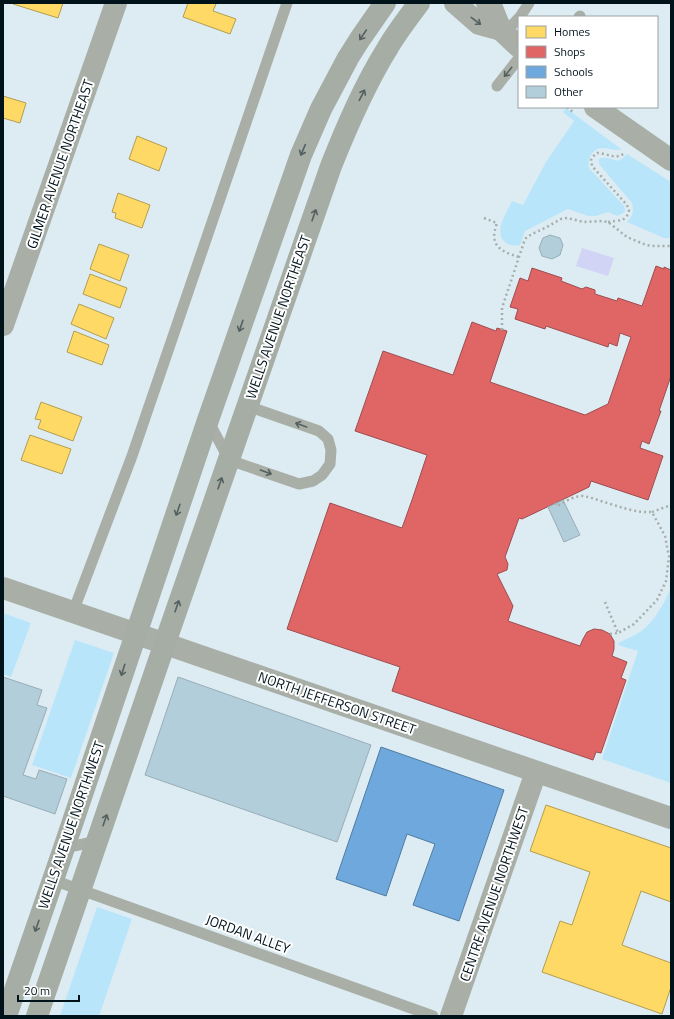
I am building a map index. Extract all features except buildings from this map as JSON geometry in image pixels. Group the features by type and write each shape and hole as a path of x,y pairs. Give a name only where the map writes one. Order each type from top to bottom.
{"main road":[{"path":"136,633 208,420 303,149 348,58 385,3"},
{"name":"WELLS AVENUE NORTHEAST","path":"164,643 331,166 345,130 360,98 387,48 419,3"},
{"name":"WELLS AVENUE NORTHWEST","path":"6,1016 136,633"},
{"path":"37,1016 98,841 164,643"}],"street":[{"name":"GILMER AVENUE NORTHEAST","path":"3,325 116,3"},
{"path":"455,3 479,24 513,29"},
{"path":"486,3 513,29"},
{"path":"596,108 671,160"},
{"name":"NORTH JEFFERSON STREET","path":"3,588 671,818"},
{"name":"CENTRE AVENUE NORTHWEST","path":"451,1016 536,772"}],"lane":[{"path":"73,612 132,456 287,3"},
{"path":"521,16 529,3"},
{"path":"497,86 518,59"},
{"path":"208,420 229,460 299,484 313,481 322,475 330,464 331,450 328,439 319,431 247,406"},
{"path":"64,848 98,841"},
{"name":"JORDAN ALLEY","path":"53,880 433,1016"}],"path":[{"path":"502,330 502,308 526,238 561,219 567,218 584,222 608,222 622,220 628,215 629,210 627,205 592,166 591,160 594,154 597,153 619,157 623,155 626,150"},
{"path":"484,218 496,223 494,237 495,243 498,247 506,253 519,257"},
{"path":"608,222 627,237 646,245 671,246"},
{"path":"555,503 557,506 582,496 630,510 646,512 652,512 671,505"},
{"path":"610,634 618,632 634,624 657,600 666,581 670,557 665,536 652,512"},
{"path":"605,602 618,632"}],"shaded area":[{"path":"566,108 621,149 602,148 595,150 589,161 589,168 624,206 625,211 623,214 617,216 608,212 596,216 588,216 568,209 525,231 520,245 514,246 505,242 500,233 504,216 512,201 523,205 546,162 574,121 563,112"},
{"path":"627,154 671,182 671,238 664,238 627,222 631,218 633,209 632,203 599,164 599,160 600,158 608,158 620,160"},
{"path":"582,248 614,258 608,276 576,266"},
{"path":"671,588 671,783 602,759 638,651 618,645 620,642 640,632 650,623 662,606"},
{"path":"3,613 31,623 11,677 3,674"},
{"path":"75,640 114,653 71,778 32,765"},
{"path":"97,907 132,919 99,1016 60,1016"}]}
